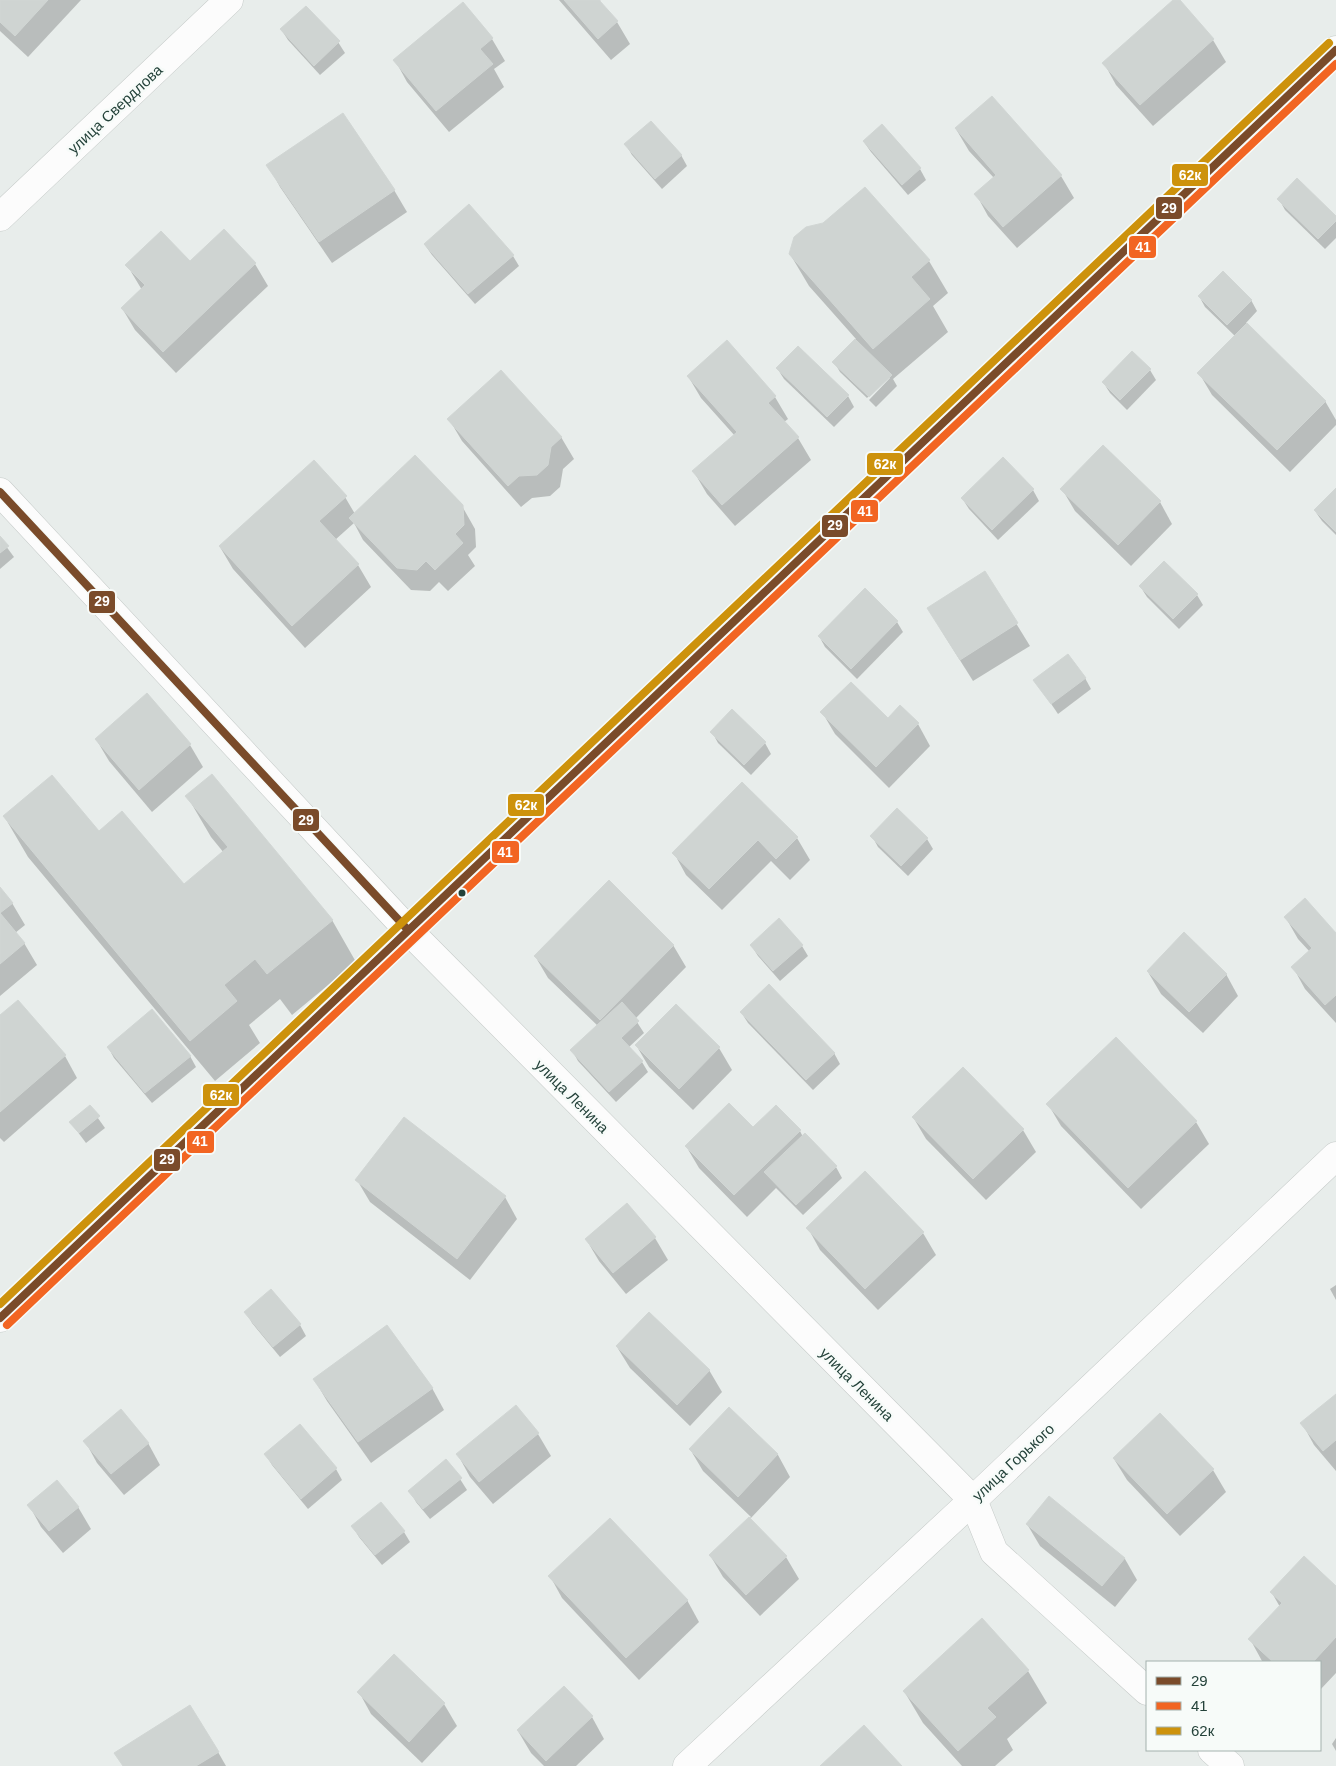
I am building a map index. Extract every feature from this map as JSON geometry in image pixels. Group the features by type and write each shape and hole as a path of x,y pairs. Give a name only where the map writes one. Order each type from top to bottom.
{"street":[{"name":"улица Свердлова","path":"0,217 229,0"},
{"path":"0,1318 1336,50"},
{"name":"улица Ленина","path":"0,492 408,930 973,1500 994,1552 1146,1690"},
{"name":"улица Горького","path":"687,1766 973,1500 1336,1156"},
{"path":"1213,1751 1230,1766"}],"building":[{"path":"0,0 48,0 15,36 0,22"},
{"path":"564,0 599,0 618,21 598,39"},
{"path":"1173,0 1180,0 1214,39 1140,105 1102,63"},
{"path":"463,2 493,38 480,49 493,64 436,111 393,60"},
{"path":"306,6 340,41 314,66 280,29"},
{"path":"992,96 1062,175 1003,227 974,194 996,175 955,128"},
{"path":"343,113 395,190 319,242 266,165"},
{"path":"651,121 682,155 655,179 624,144"},
{"path":"882,124 921,168 902,185 863,141"},
{"path":"1297,178 1336,216 1336,221 1318,239 1277,199"},
{"path":"865,187 930,260 911,277 930,299 873,349 789,254 794,237 806,227 823,223"},
{"path":"469,204 514,255 468,294 424,244"},
{"path":"224,229 256,263 163,352 121,308 145,285 125,265 161,231 190,261"},
{"path":"1223,271 1252,300 1227,325 1198,296"},
{"path":"1247,323 1326,401 1277,450 1197,373"},
{"path":"855,339 892,375 869,397 832,362"},
{"path":"727,340 776,396 768,403 799,437 722,505 692,471 737,432 687,376"},
{"path":"798,346 849,395 827,417 776,368"},
{"path":"1132,351 1151,369 1120,400 1102,382"},
{"path":"501,370 562,437 551,447 548,465 537,475 519,476 508,486 447,419"},
{"path":"1103,445 1161,501 1118,545 1060,489"},
{"path":"415,455 463,505 464,525 455,534 463,543 435,570 426,561 417,570 397,568 349,518"},
{"path":"1003,457 1034,489 992,530 961,498"},
{"path":"314,460 347,496 319,521 359,564 292,626 219,546"},
{"path":"1336,488 1336,532 1314,510"},
{"path":"0,536 9,546 0,553"},
{"path":"1164,561 1198,594 1173,619 1139,586"},
{"path":"985,571 1018,623 960,660 927,608"},
{"path":"865,588 898,621 851,669 818,636"},
{"path":"1068,654 1086,678 1051,704 1033,680"},
{"path":"851,682 888,718 900,705 919,723 876,767 820,712"},
{"path":"147,693 191,744 139,790 95,739"},
{"path":"732,709 766,742 744,765 710,732"},
{"path":"212,774 333,920 267,974 255,959 224,985 237,1001 190,1041 3,816 52,775 99,831 122,811 184,884 228,847 185,796"},
{"path":"742,782 798,837 776,859 758,840 709,889 672,853"},
{"path":"897,808 928,838 901,866 870,836"},
{"path":"609,880 674,945 600,1020 534,956"},
{"path":"0,887 13,903 0,913"},
{"path":"1305,898 1336,933 1336,995 1325,1005 1291,967 1312,948 1284,917"},
{"path":"0,913 25,943 0,964"},
{"path":"779,918 803,945 773,971 750,945"},
{"path":"1184,932 1227,974 1189,1012 1147,971"},
{"path":"769,984 835,1053 806,1080 740,1012"},
{"path":"18,1000 66,1055 0,1112 0,1015"},
{"path":"622,1002 639,1021 621,1038 643,1061 609,1092 570,1050"},
{"path":"676,1004 720,1047 679,1089 635,1045"},
{"path":"152,1009 191,1056 145,1093 107,1047"},
{"path":"1116,1037 1197,1121 1128,1188 1046,1104"},
{"path":"963,1067 1024,1129 973,1179 912,1117"},
{"path":"729,1103 753,1127 776,1105 801,1130 734,1195 685,1146"},
{"path":"90,1105 100,1116 79,1133 69,1122"},
{"path":"404,1117 506,1196 457,1259 355,1180"},
{"path":"805,1133 837,1166 796,1205 764,1172"},
{"path":"865,1171 924,1232 865,1289 806,1228"},
{"path":"627,1203 656,1237 613,1273 585,1239"},
{"path":"271,1289 301,1324 273,1347 244,1312"},
{"path":"649,1312 710,1370 677,1405 616,1346"},
{"path":"387,1325 433,1388 358,1442 313,1379"},
{"path":"1336,1394 1336,1440 1323,1451 1300,1423"},
{"path":"516,1405 539,1433 479,1482 456,1454"},
{"path":"729,1407 778,1454 738,1497 689,1449"},
{"path":"121,1409 149,1443 111,1474 83,1441"},
{"path":"1160,1413 1214,1469 1167,1514 1113,1458"},
{"path":"300,1424 337,1468 301,1499 264,1454"},
{"path":"446,1459 462,1478 423,1509 408,1491"},
{"path":"57,1480 79,1507 49,1531 27,1505"},
{"path":"1049,1496 1125,1558 1102,1586 1026,1524"},
{"path":"381,1502 405,1531 375,1555 351,1526"},
{"path":"749,1517 787,1556 746,1595 709,1555"},
{"path":"610,1518 688,1600 626,1658 548,1576"},
{"path":"1304,1556 1336,1586 1336,1637 1314,1661 1272,1661 1248,1639 1282,1603 1270,1592"},
{"path":"982,1618 1029,1670 987,1708 996,1717 958,1751 903,1691"},
{"path":"394,1654 445,1703 409,1742 357,1692"},
{"path":"564,1686 593,1716 546,1761 517,1730"},
{"path":"190,1705 219,1752 196,1766 123,1766 114,1753"},
{"path":"864,1725 902,1766 820,1766"}],"transit line":[{"name":"62к","path":"0,1304 1329,43"},
{"name":"29","path":"0,1318 1336,50"},
{"name":"41","path":"7,1325 1336,64"},
{"name":"29","path":"0,492 408,930"}]}
